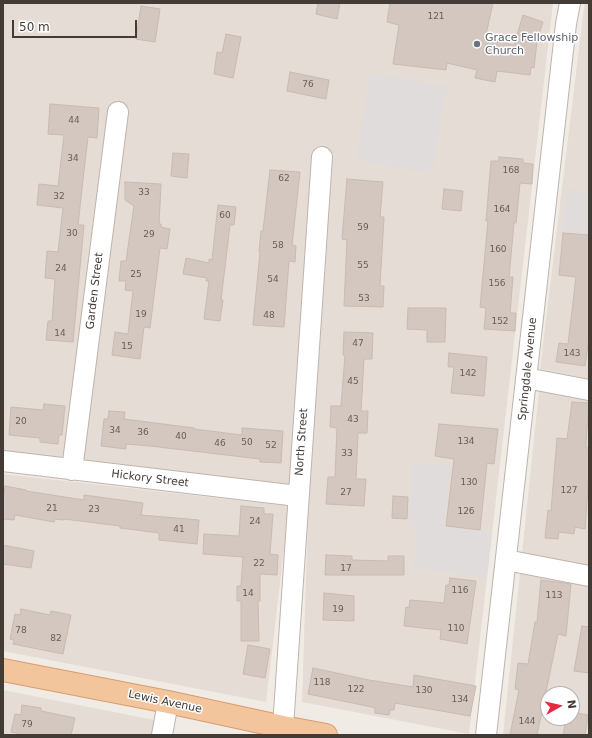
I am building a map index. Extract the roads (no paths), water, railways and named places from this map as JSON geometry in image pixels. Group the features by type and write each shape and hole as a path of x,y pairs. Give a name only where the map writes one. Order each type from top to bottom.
{"main road":[{"name":"Lewis Avenue","path":"3,670 326,735"}],"street":[{"name":"Springdale Avenue","path":"486,735 565,32 570,3"},
{"name":"Garden Street","path":"72,470 118,112"},
{"name":"North Street","path":"283,727 322,156"},
{"path":"526,378 589,390"},
{"name":"Hickory Street","path":"3,461 298,496"},
{"path":"506,560 589,576"},
{"path":"162,735 168,702"}],"place":[{"name":"Grace Fellowship Church","path":"477,44"}]}
